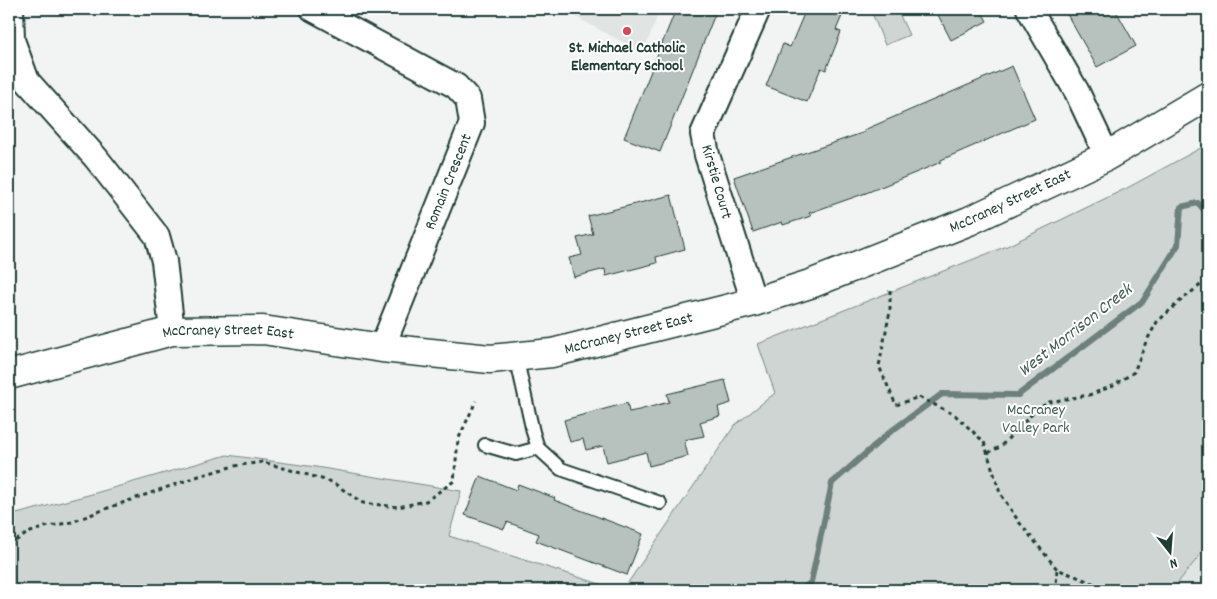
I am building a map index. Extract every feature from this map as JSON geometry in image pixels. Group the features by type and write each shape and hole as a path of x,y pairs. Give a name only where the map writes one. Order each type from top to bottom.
{"street":[{"path":"11,9 12,40 28,81 96,158 156,236 164,261 172,331"},
{"name":"Romain Crescent","path":"312,9 456,86 468,99 472,123 382,348"},
{"name":"Kirstie Court","path":"754,302 702,134 758,9"},
{"path":"1030,9 1077,92 1107,156"},
{"name":"McCraney Street East","path":"9,375 172,331 263,330 382,348 490,359 552,353 754,302 812,283 969,221 1107,156 1208,96"}],"lane":[{"path":"516,356 538,448 561,469 660,503"},
{"path":"485,445 516,454 538,448"}],"path":[{"path":"988,453 1000,447 1035,411 1049,402 1089,395 1113,386 1134,372 1146,342 1158,322 1208,279"},
{"path":"890,290 890,311 879,366 896,405 918,397 955,415 984,442 1000,493 1019,522 1057,569 1110,590"},
{"path":"9,545 28,533 45,527 72,522 199,476 234,466 263,462 332,482 363,503 398,507 426,501 454,481 458,440 476,401"},
{"path":"1055,590 1057,569"}],"shaded area":[{"name":"St. Michael Catholic Elementary School","path":"561,9 660,9 643,53"},
{"path":"1208,545 1208,590 1172,590"}],"green space":[{"path":"881,9 897,9 909,35 885,45 872,13"},
{"name":"McCraney Valley Park","path":"1208,144 1208,545 1172,590 623,590 735,425 775,393 758,344 1007,246 1129,187"},
{"path":"227,455 316,467 461,491 449,536 619,590 9,590 9,516"}],"building":[{"path":"676,9 717,9 660,152 624,138"},
{"path":"806,9 845,9 836,30 841,32 826,70 821,68 807,102 766,86 783,44 790,47"},
{"path":"935,9 980,9 987,21 951,40"},
{"path":"1064,9 1115,9 1136,46 1097,67"},
{"path":"1012,66 1035,119 915,173 809,213 811,216 783,225 782,222 753,232 734,177 865,132 864,130"},
{"path":"671,195 685,249 656,257 657,263 606,276 605,269 574,277 569,258 582,255 577,238 593,234 588,216"},
{"path":"725,380 731,403 718,407 720,416 700,422 704,436 684,440 688,456 649,466 646,452 607,462 603,446 586,450 583,439 570,442 564,420 627,403 629,412 639,410 669,402 667,394"},
{"path":"480,476 516,490 518,484 643,534 627,575 536,541 539,534 507,522 504,529 465,515"}],"waterway":[{"name":"West Morrison Creek","path":"801,590 811,582 832,483 890,432 942,394 1018,395 1143,301 1178,245 1181,207 1198,203 1208,214"}],"place":[{"name":"St. Michael Catholic Elementary School","path":"627,31"}]}
